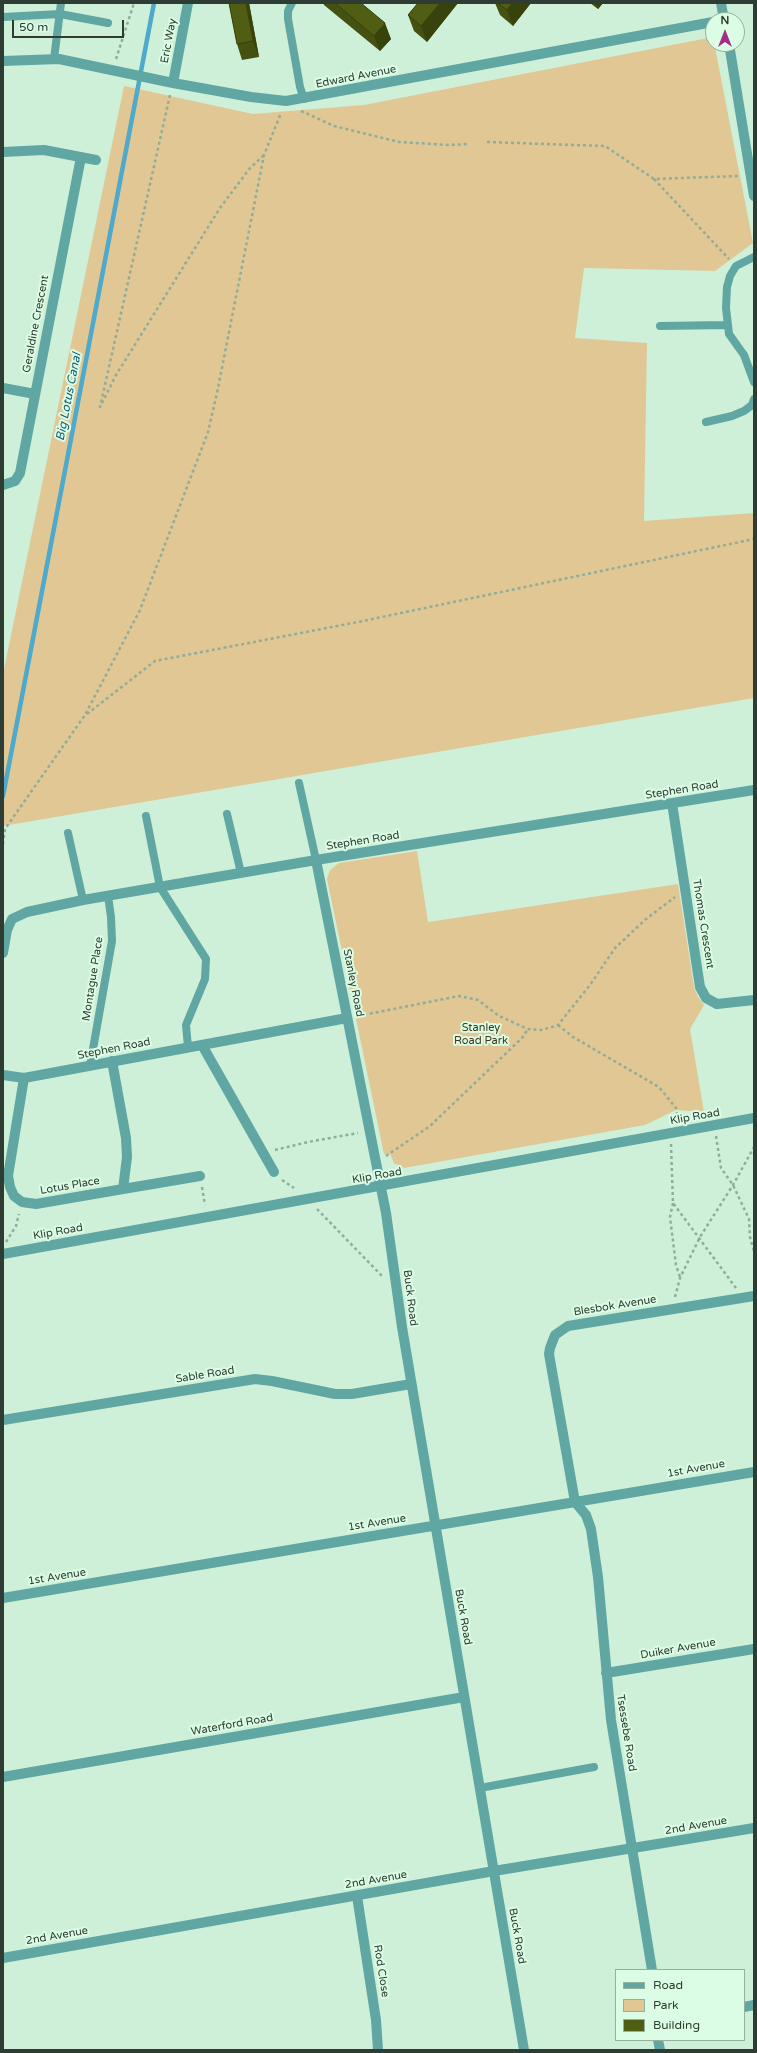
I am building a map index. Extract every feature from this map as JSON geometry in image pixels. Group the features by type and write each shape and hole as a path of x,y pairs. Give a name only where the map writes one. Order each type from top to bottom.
{"street":[{"name":"Eric Way","path":"173,83 188,3"},
{"name":"Edward Avenue","path":"3,61 54,59 251,97 286,100 304,98 705,23"},
{"path":"729,52 752,175 754,196"},
{"path":"3,152 44,150 96,160"},
{"name":"Geraldine Crescent","path":"3,485 15,481 20,473 81,157"},
{"path":"3,388 35,394"},
{"name":"Stephen Road","path":"3,953 7,930 12,919 27,912 83,900 316,860 754,790"},
{"name":"Thomas Crescent","path":"672,803 700,987 706,998 718,1004 724,1005 754,1000"},
{"name":"Stanley Road","path":"316,860 381,1187"},
{"name":"Stephen Road","path":"3,1075 15,1078 24,1078 347,1018"},
{"path":"202,1045 274,1172"},
{"path":"112,1062 126,1138 127,1157 123,1190"},
{"path":"22,1202 14,1196 10,1187 8,1176 24,1078"},
{"name":"Klip Road","path":"3,1254 381,1187 754,1118"},
{"name":"Lotus Place","path":"22,1202 36,1204 200,1176"},
{"name":"Buck Road","path":"381,1187 411,1384 524,2050"},
{"name":"Blesbok Avenue","path":"575,1502 549,1354 552,1341 561,1330 568,1326 749,1297"},
{"name":"Sable Road","path":"3,1420 255,1380 272,1381 335,1394 352,1394 411,1384"},
{"name":"1st Avenue","path":"3,1598 754,1472"},
{"name":"Tsessebe Road","path":"575,1502 586,1515 591,1529 598,1577 611,1720 652,1969"},
{"name":"Duiker Avenue","path":"606,1673 754,1649"},
{"name":"Waterford Road","path":"3,1776 464,1698"},
{"name":"2nd Avenue","path":"3,1958 494,1871 754,1828"},
{"name":"Rod Close","path":"357,1896 376,2020 378,2050"}],"lane":[{"path":"54,59 61,3"},
{"path":"292,3 288,11 288,19 300,87 304,98"},
{"path":"3,17 60,14 108,23"},
{"path":"754,257 736,266 730,276 727,288 727,325 729,334 744,355 754,382"},
{"path":"660,326 727,325"},
{"path":"706,422 732,416 744,411 752,405 754,399"},
{"name":"Stanley Road","path":"299,783 316,860"},
{"path":"227,814 241,873"},
{"path":"146,816 160,887 206,959 205,979 186,1025 188,1047"},
{"path":"68,833 83,900"},
{"name":"Montague Place","path":"90,1066 112,941 108,896"},
{"path":"480,1788 594,1767"}],"path":[{"path":"112,71 134,3"},
{"path":"173,83 100,407 116,375 220,208 250,168 264,154"},
{"path":"3,844 6,829 86,715 140,610 208,432 218,393 264,154 286,100 304,114 334,126 399,142 449,145 468,144"},
{"path":"487,142 605,146 654,179 736,266"},
{"path":"654,179 752,175"},
{"path":"86,715 155,661 358,622 754,538"},
{"path":"358,1015 459,996 478,1000 499,1016 528,1029 541,1030 558,1025 590,985 615,948 646,919 677,895"},
{"path":"558,1025 579,1041 609,1060 642,1076 658,1087 668,1097 676,1112"},
{"path":"385,1156 430,1126 522,1038 528,1029"},
{"path":"714,1126 721,1168 732,1185 749,1219 750,1237 754,1251"},
{"path":"263,1154 308,1142 370,1131"},
{"path":"671,1134 672,1203 670,1217 676,1265 680,1278"},
{"path":"672,1309 680,1278 700,1237 754,1147"},
{"path":"274,1172 326,1217 381,1276 396,1280"},
{"path":"200,1176 207,1218"},
{"path":"3,1247 16,1226 22,1202"},
{"path":"672,1203 749,1297"}],"green space":[{"path":"705,39 705,52 716,52 753,243 715,271 584,268 575,338 647,343 644,521 754,513 754,698 3,826 3,674 124,86 253,114 364,105"},
{"name":"Stanley Road Park","path":"417,851 428,922 678,884 694,987 698,997 704,1005 690,1029 704,1112 676,1110 645,1125 404,1168 394,1163 390,1154 384,1154 327,879 330,870 339,863"}],"building":[{"path":"229,3 246,3 253,41 237,44"},
{"path":"335,3 361,3 385,23 374,36"},
{"path":"418,3 440,3 421,26 408,15"},
{"path":"498,3 512,3 507,10"}],"waterway":[{"name":"Big Lotus Canal","path":"3,796 154,3"}]}
